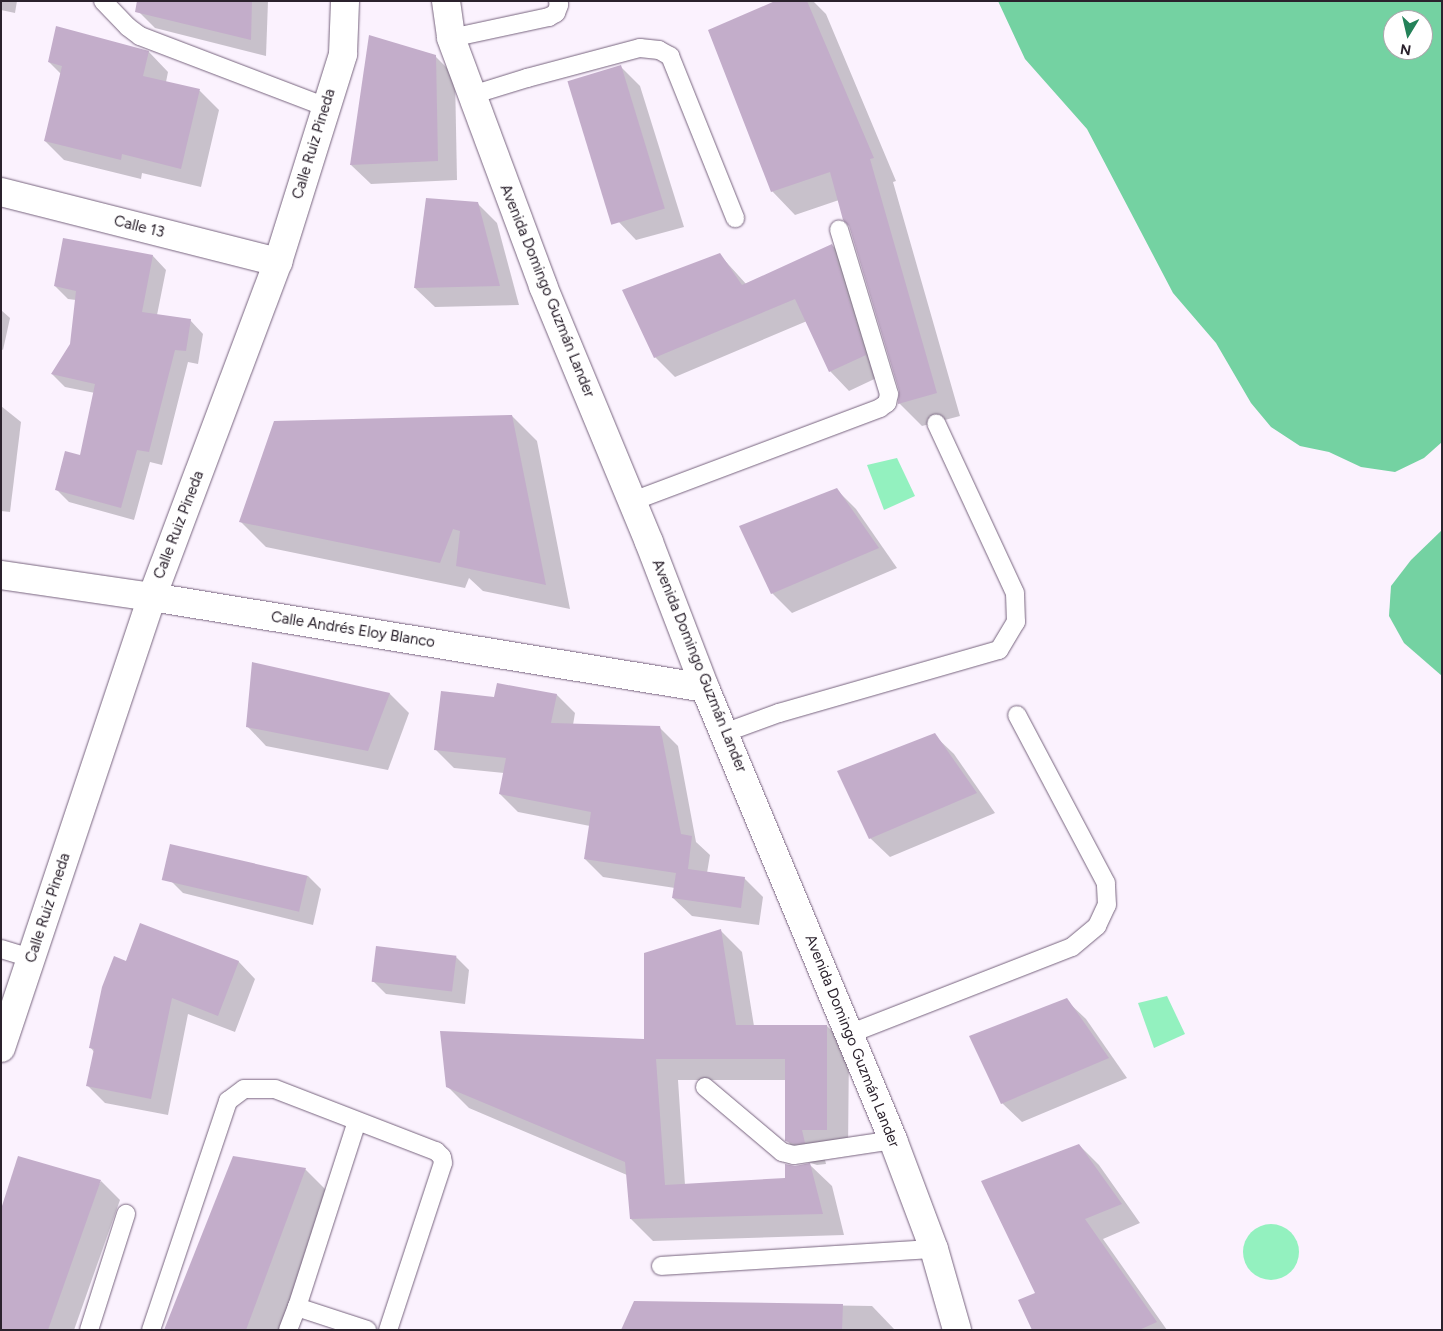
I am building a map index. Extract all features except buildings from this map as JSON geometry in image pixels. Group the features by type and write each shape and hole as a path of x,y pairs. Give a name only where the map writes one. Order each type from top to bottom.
{"street":[{"name":"Calle Ruiz Pineda","path":"1,1048 152,597 278,262 343,54 346,1"},
{"name":"Avenida Domingo Guzmán Lander","path":"446,1 451,38 543,286 633,502 705,688 893,1140 934,1249 957,1330"},
{"name":"Calle 13","path":"1,192 278,262"},
{"name":"Calle Andrés Eloy Blanco","path":"1,575 152,597 705,688"}],"lane":[{"path":"103,1 128,27 140,36 326,108"},
{"path":"451,38 549,17 556,13 559,5 558,1"},
{"path":"472,95 526,78 640,48 659,50 670,56 735,218"},
{"path":"633,502 880,408 886,403 889,394 839,230"},
{"path":"724,733 779,713 999,650 1016,622 1015,593 936,423"},
{"path":"849,1034 1072,948 1097,926 1107,904 1106,883 1017,714"},
{"path":"1,949 31,958"},
{"path":"705,1087 782,1152 794,1155 893,1140"},
{"path":"151,1330 228,1100 244,1089 275,1089 436,1151 443,1163 388,1330"},
{"path":"288,1330 356,1121"},
{"path":"89,1330 126,1214"},
{"path":"661,1266 934,1249"},
{"path":"297,1307 367,1330"}],"shaded area":[{"path":"998,1 1442,1 1442,442 1424,458 1395,472 1361,467 1329,452 1300,446 1271,427 1251,403 1216,343 1173,293 1087,129 1025,59"},
{"path":"897,458 915,496 884,510 867,465"},
{"path":"1442,530 1442,676 1404,643 1389,616 1391,586 1411,560"},
{"path":"1167,996 1185,1034 1154,1048 1138,1003"},
{"path":"1271,1224 1291,1232 1299,1252 1291,1272 1271,1280 1251,1272 1243,1252 1251,1232"}]}
